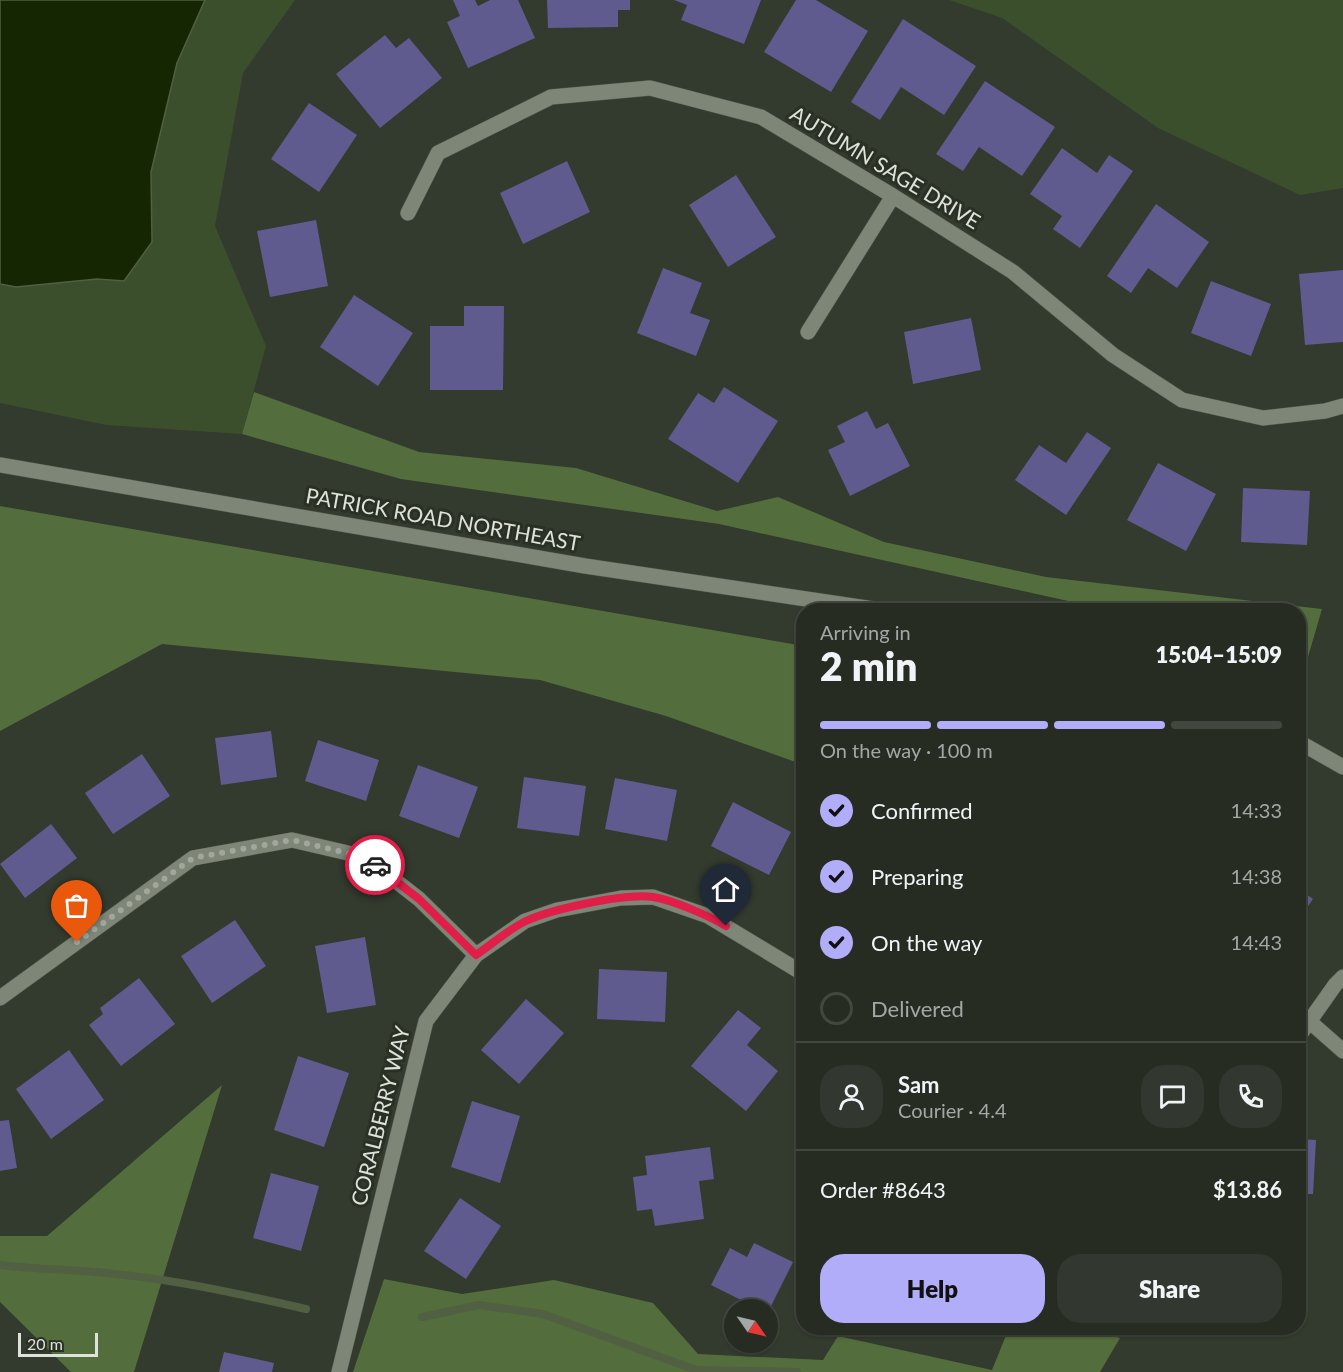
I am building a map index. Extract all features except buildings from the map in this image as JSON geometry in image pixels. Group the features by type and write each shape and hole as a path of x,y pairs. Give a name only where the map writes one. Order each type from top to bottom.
{"street":[{"name":"AUTUMN SAGE DRIVE","path":"408,213 438,153 551,97 650,88 761,117 893,196 1013,272 1113,355 1182,400 1263,418 1324,411 1343,406"},
{"path":"808,332 893,196"},
{"name":"PATRICK ROAD NORTHEAST","path":"0,465 585,566 833,603"},
{"path":"1306,746 1343,767"},
{"path":"0,998 193,858 292,840 364,857 419,899 476,955"},
{"name":"CORALBERRY WAY","path":"339,1372 426,1021 476,955 525,921 557,910 621,898 653,897 708,916 796,969"},
{"path":"1306,1026 1339,981 1343,963"},
{"path":"1309,1021 1343,1051"}],"shaded area":[{"path":"0,0 205,0 177,63 151,172 152,242 124,281 97,279 16,287 0,284"},
{"path":"205,0 295,0 243,73 215,226 266,346 242,434 106,425 0,403 0,284 16,287 98,279 124,281 152,242 151,172 177,63"},
{"path":"949,0 1343,0 1343,188 1300,195 1158,128 1002,18"},
{"path":"254,392 419,452 576,468 717,511 778,497 884,542 1046,577 1270,603 1077,603 719,524 401,479 242,434"},
{"path":"0,506 796,645 796,762 666,716 540,680 162,644 0,731"},
{"path":"1306,607 1322,609 1306,664"},
{"path":"222,1085 134,1372 71,1372 0,1302 0,1236 47,1236"},
{"path":"384,1279 462,1294 554,1280 653,1303 698,1354 823,1360 838,1336 992,1370 1006,1335 1109,1335 1120,1338 1100,1372 353,1372"}],"waterway":[{"path":"0,1265 101,1272 163,1280 306,1309"},
{"path":"422,1317 479,1305 543,1314 696,1370 797,1372"}],"way so far":[{"path":"77,942 193,858 292,840 364,857 375,865"}],"route":[{"path":"375,865 419,899 476,955 525,921 557,910 621,898 653,897 708,916 726,926"}]}
